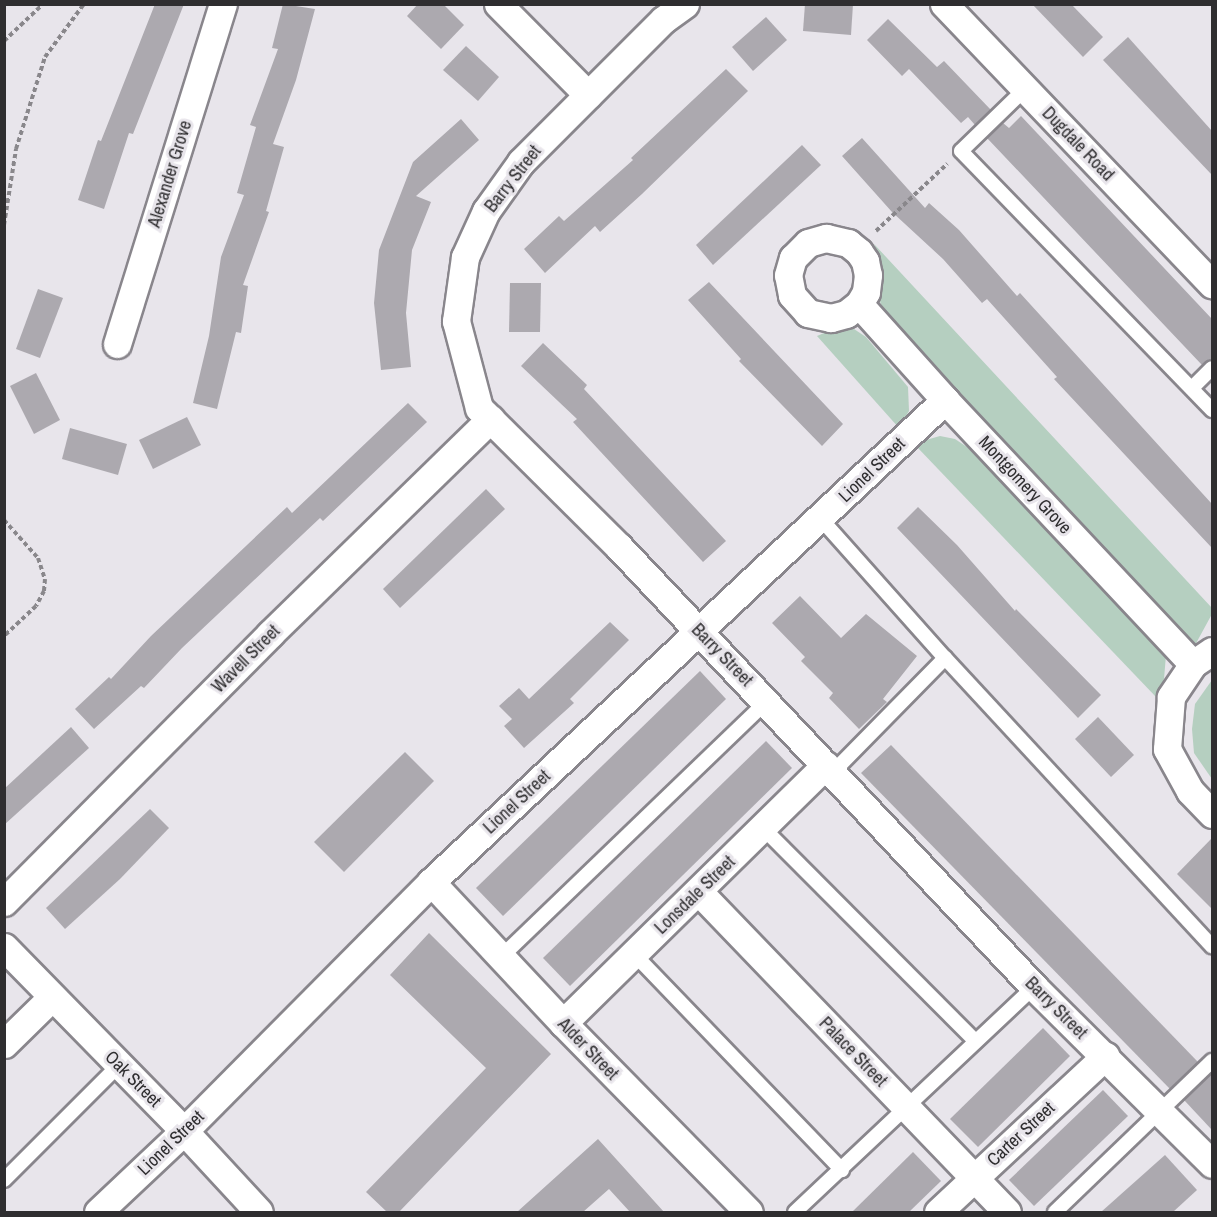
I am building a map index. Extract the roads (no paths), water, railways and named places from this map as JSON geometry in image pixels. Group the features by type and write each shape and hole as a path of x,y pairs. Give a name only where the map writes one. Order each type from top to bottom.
{"street":[{"name":"Alexander Grove","path":"117,344 223,4"},
{"path":"498,4 588,95 663,20 685,4"},
{"name":"Dugdale Road","path":"944,4 1212,284"},
{"name":"Barry Street","path":"588,95 521,162 486,211 465,257 456,321 479,408 700,632 1034,987 1212,1164"},
{"path":"826,238 839,239 856,249 865,261 868,275 866,292 859,304 846,314 831,318 808,313 792,296 788,275 793,258 808,243 826,238"},
{"name":"Montgomery Grove","path":"859,304 945,400 1203,658"},
{"name":"Lionel Street","path":"98,1212 184,1131 431,882 821,519 945,400"},
{"name":"Wavell Street","path":"4,902 270,634 490,419"},
{"path":"1203,658 1171,697 1167,749 1190,791 1212,814"},
{"name":"Lonsdale Street","path":"563,1023 763,828 829,769"},
{"name":"Alder Street","path":"431,882 563,1023 749,1212"},
{"name":"Palace Street","path":"699,892 1007,1212"},
{"name":"Oak Street","path":"4,947 184,1131 247,1208"},
{"path":"4,1044 52,997"},
{"name":"Carter Street","path":"938,1212 1105,1056"}],"lane":[{"path":"1025,89 961,151 1212,410"},
{"path":"1192,388 1212,368"},
{"path":"821,519 945,658 1212,946"},
{"path":"829,769 945,658"},
{"path":"501,957 766,702"},
{"path":"763,828 975,1041"},
{"path":"634,954 842,1170"},
{"path":"795,1212 1034,987"},
{"path":"1055,1212 1212,1061"},
{"path":"4,1180 119,1065"}]}
